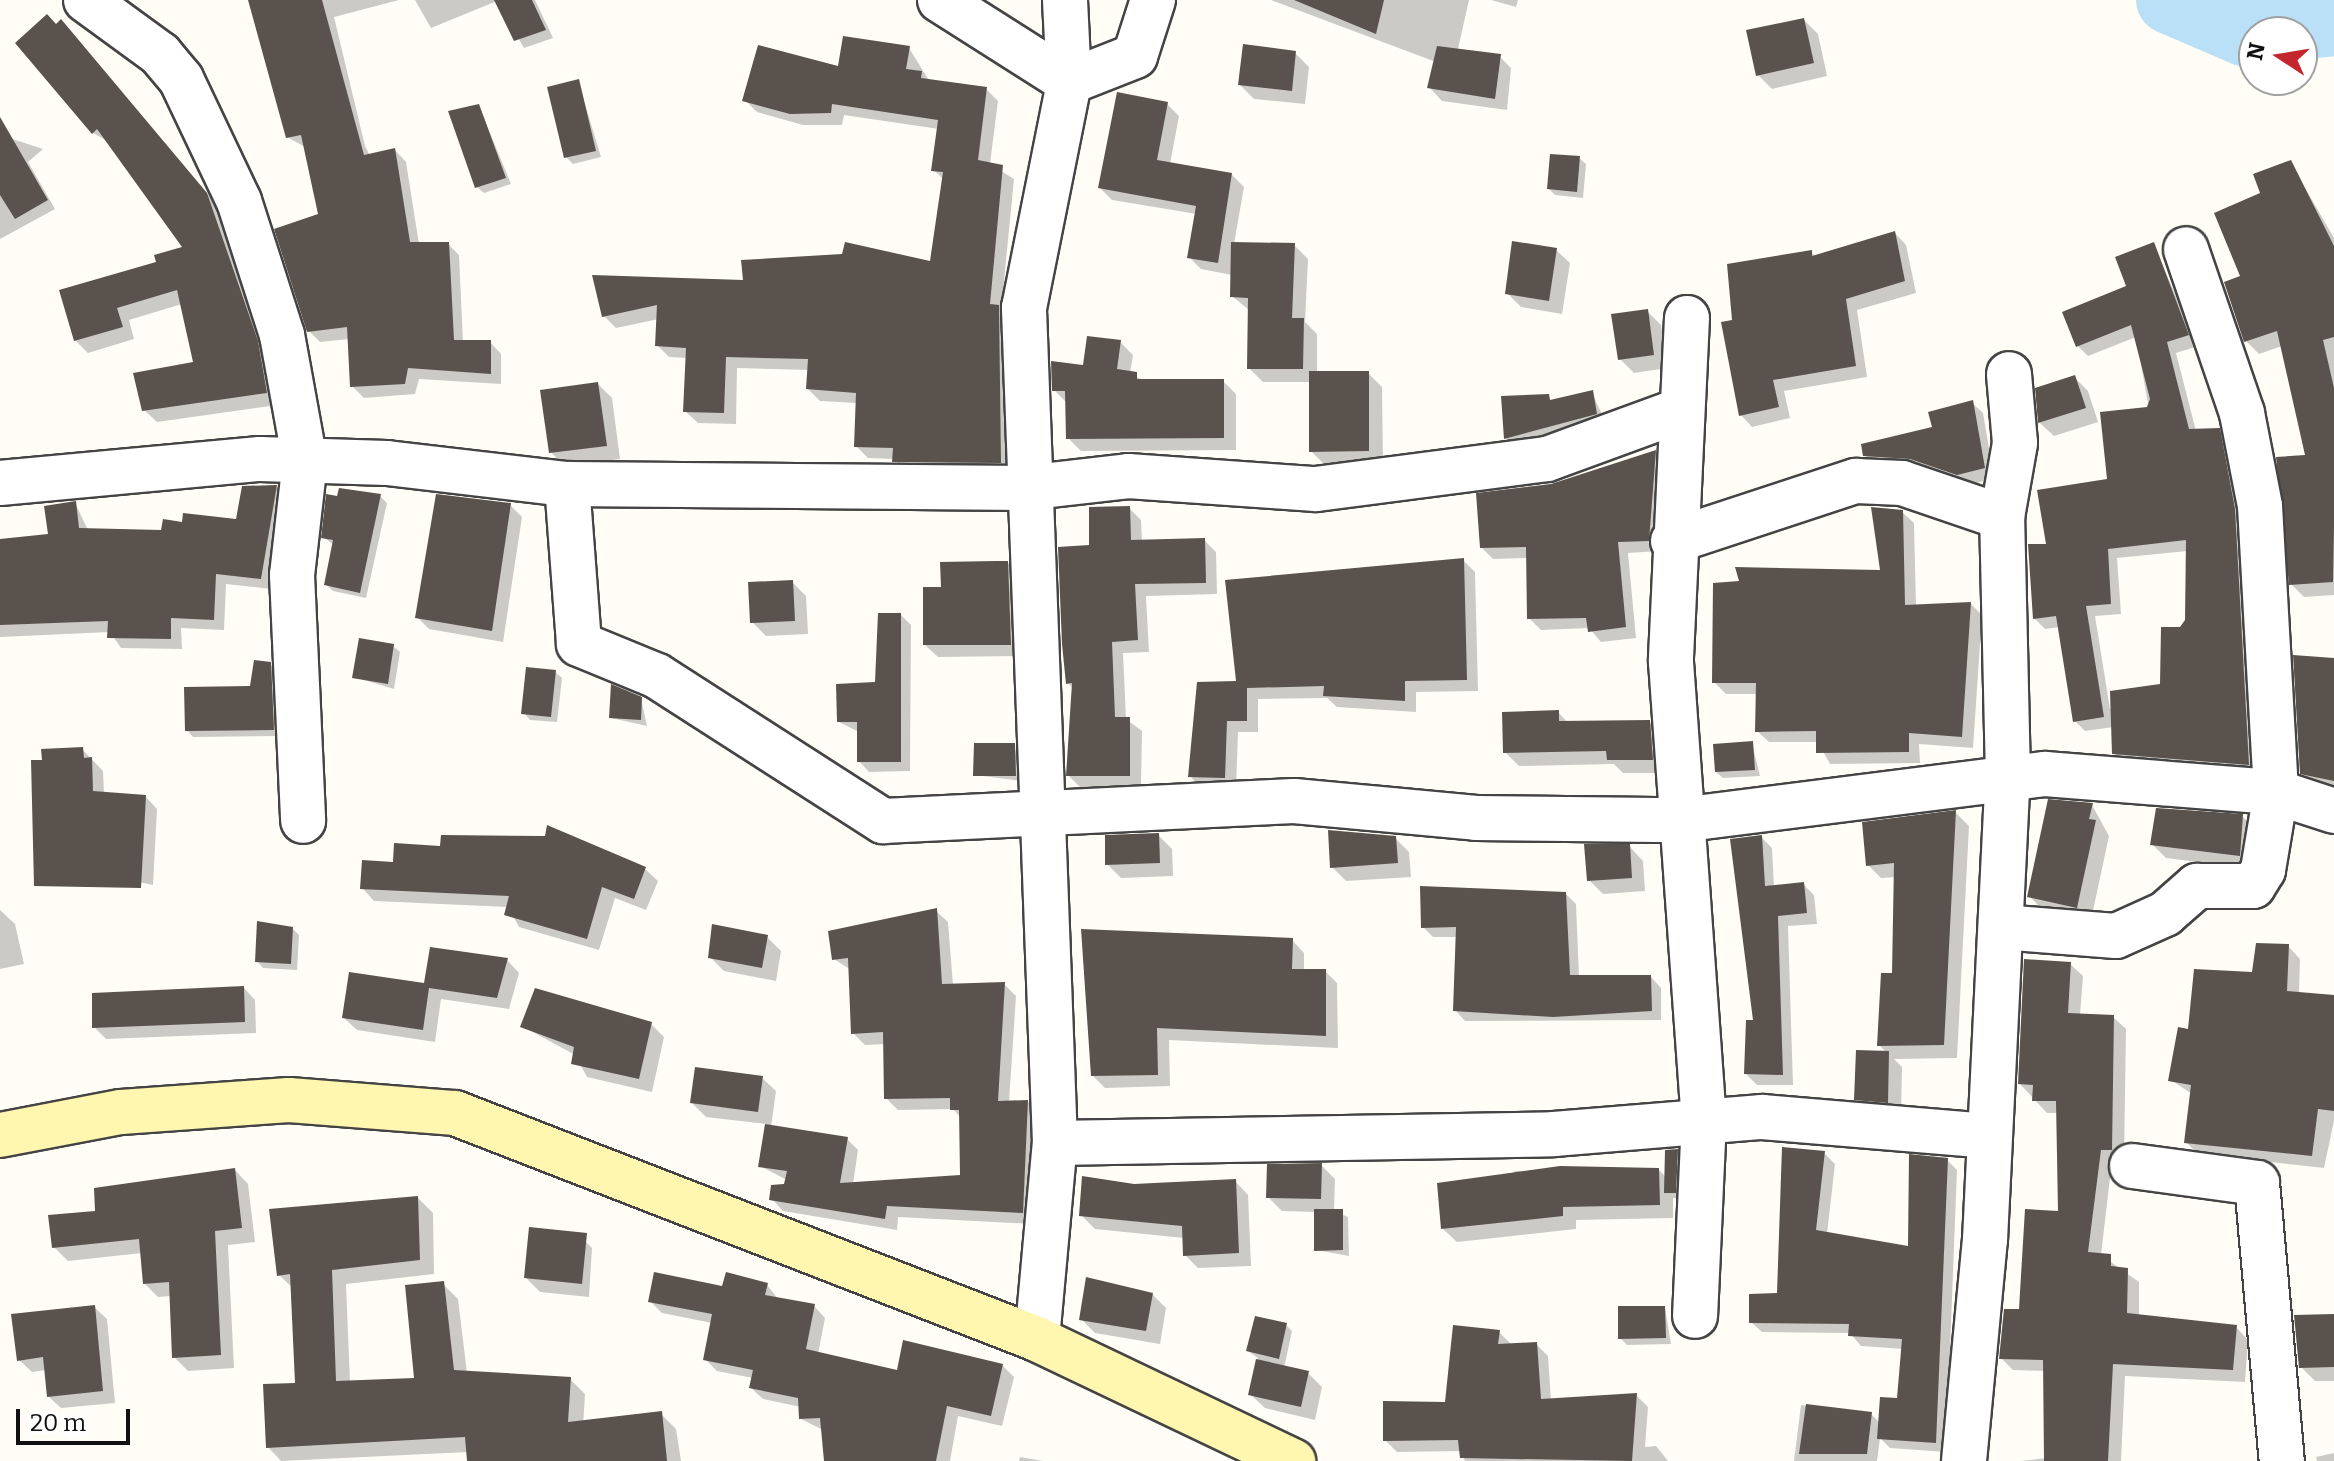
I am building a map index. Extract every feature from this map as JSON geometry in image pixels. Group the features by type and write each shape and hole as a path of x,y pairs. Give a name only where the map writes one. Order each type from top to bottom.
{"main road":[{"path":"0,1135 121,1112 289,1100 455,1113 1037,1339 1293,1461"}],"street":[{"path":"86,0 160,54 211,134 282,335 305,461 292,575 303,821"},
{"path":"940,0 1069,82"},
{"path":"1037,1339 1055,1143 1046,818 1025,488 1026,284 1069,82 1065,0"},
{"path":"1069,82 1135,56 1153,0"},
{"path":"2001,927 2116,936 2165,914 2207,882 2253,886 2263,870 2276,792 2260,506 2242,413 2186,249"},
{"path":"1687,318 1678,411 1673,541 1680,820 1704,1119 1695,1316"},
{"path":"1964,1461 1985,1240 1987,1136 2008,777 2002,517 2015,443 2009,374"},
{"path":"0,483 199,461 305,461 567,484 1025,488 1128,476 1332,487 1547,459 1678,411"},
{"path":"1673,541 1856,481 1902,483 2002,517"},
{"path":"567,484 577,634 588,653 657,676 866,816 1046,818 1294,801 1476,818 1680,820 2008,777 2276,792 2334,811"},
{"path":"1055,1143 1541,1134 1704,1119 1987,1136"},
{"path":"2132,1166 2257,1183 2282,1461"}],"building":[{"path":"248,0 322,0 364,155 395,148 410,242 449,242 454,340 491,340 491,374 408,368 405,384 350,387 347,327 307,332 274,229 318,214 301,135 286,138"},
{"path":"494,0 532,0 546,30 514,41"},
{"path":"1294,0 1384,0 1376,34"},
{"path":"47,14 56,24 61,19 207,193 258,341 267,393 142,411 133,373 193,362 177,290 117,308 123,327 74,341 59,290 156,262 154,255 182,247 97,129 92,134 15,43"},
{"path":"1804,18 1814,63 1756,76 1746,30"},
{"path":"843,36 910,46 906,69 922,71 921,78 987,87 978,160 1003,165 990,304 999,305 1001,463 892,462 893,448 854,447 856,393 806,389 808,359 726,357 724,413 683,412 686,348 655,346 657,305 602,317 592,275 743,280 741,260 842,254 845,242 930,261 943,172 931,171 938,120 832,104 831,113 790,114 742,101 758,45 838,66"},
{"path":"1243,44 1296,51 1292,91 1238,85"},
{"path":"1437,46 1501,54 1495,99 1427,88"},
{"path":"579,79 596,151 564,158 547,87"},
{"path":"1117,92 1168,102 1157,160 1232,173 1218,263 1187,258 1196,206 1098,188"},
{"path":"479,104 506,178 475,188 448,111"},
{"path":"0,117 48,200 15,219 0,195"},
{"path":"1550,154 1580,156 1577,192 1547,189"},
{"path":"2291,160 2334,246 2334,337 2323,340 2334,388 2334,526 2333,582 2289,585 2276,457 2305,455 2277,331 2244,342 2224,282 2240,276 2214,213 2260,193 2253,174"},
{"path":"1895,231 1905,281 1846,299 1856,366 1773,380 1779,407 1739,416 1721,322 1732,320 1727,264 1812,250 1812,256"},
{"path":"1512,241 1557,248 1549,301 1505,294"},
{"path":"1231,242 1295,243 1292,318 1304,318 1303,369 1247,369 1248,298 1230,297"},
{"path":"2154,242 2189,335 2167,342 2189,429 2220,428 2235,509 2249,765 2112,754 2110,691 2160,684 2161,627 2180,627 2185,620 2186,540 2108,549 2111,604 2086,606 2104,717 2073,722 2056,616 2033,619 2028,544 2046,544 2037,490 2107,479 2100,412 2147,407 2150,399 2131,325 2076,347 2062,312 2126,286 2115,257"},
{"path":"1648,309 1654,355 1618,360 1611,314"},
{"path":"1087,336 1121,340 1117,369 1137,372 1137,379 1224,379 1224,438 1066,439 1065,391 1052,391 1051,361 1083,365"},
{"path":"1309,371 1369,371 1369,451 1309,452"},
{"path":"2075,375 2086,408 2038,423 2035,388"},
{"path":"598,382 607,446 549,453 540,390"},
{"path":"1593,390 1597,414 1504,439 1501,396 1549,394 1550,400"},
{"path":"1973,400 1985,468 1957,475 1910,459 1863,456 1861,444 1932,427 1928,412"},
{"path":"1656,450 1649,541 1618,542 1626,627 1588,632 1586,618 1527,619 1526,547 1480,548 1476,493 1551,484"},
{"path":"277,485 261,579 216,574 214,620 171,618 171,639 107,638 108,621 0,625 0,539 48,534 44,506 76,501 79,528 161,530 163,519 182,522 183,513 236,519 242,486"},
{"path":"339,488 381,494 360,593 324,585 333,540 321,538 326,494 337,496"},
{"path":"436,494 511,503 492,631 415,618"},
{"path":"1130,506 1131,540 1205,538 1206,583 1135,584 1138,640 1112,642 1115,717 1130,717 1130,776 1066,776 1072,683 1066,684 1058,547 1089,545 1089,507"},
{"path":"1871,507 1903,510 1905,605 1971,602 1962,737 1909,733 1909,752 1816,753 1816,731 1755,732 1756,683 1712,683 1713,583 1739,581 1735,567 1880,570"},
{"path":"1464,558 1467,680 1405,681 1405,701 1323,696 1324,686 1247,688 1247,721 1227,721 1225,778 1188,777 1197,682 1236,681 1225,580"},
{"path":"1008,561 1011,645 923,645 923,587 941,587 940,562"},
{"path":"793,580 795,621 750,623 748,582"},
{"path":"878,613 901,613 901,762 857,762 857,722 837,722 836,684 875,682"},
{"path":"359,638 394,644 388,684 352,678"},
{"path":"2293,655 2334,658 2334,781 2300,774"},
{"path":"254,660 271,662 274,730 185,731 184,687 250,686"},
{"path":"526,667 556,670 551,717 521,714"},
{"path":"611,684 642,697 641,720 609,718"},
{"path":"1559,710 1559,721 1650,720 1653,760 1607,760 1606,751 1503,753 1502,712"},
{"path":"1753,741 1755,770 1715,772 1713,744"},
{"path":"974,743 1015,743 1016,776 973,776"},
{"path":"83,747 84,758 92,757 93,791 146,795 141,888 34,886 31,760 42,760 41,749"},
{"path":"2048,799 2093,803 2089,819 2096,820 2077,908 2027,897"},
{"path":"2156,808 2243,814 2240,856 2150,845"},
{"path":"1956,810 1944,1045 1877,1046 1881,973 1892,973 1894,863 1866,866 1862,822"},
{"path":"547,825 646,867 634,899 602,887 587,939 504,915 509,896 360,889 362,860 393,862 394,843 440,846 441,835 545,836"},
{"path":"1328,830 1396,836 1398,863 1330,868"},
{"path":"1159,833 1160,863 1105,865 1105,835"},
{"path":"1762,835 1765,886 1804,882 1807,913 1778,916 1783,1075 1744,1074 1746,1020 1753,1020 1730,839"},
{"path":"1584,844 1630,844 1632,878 1587,881"},
{"path":"1420,886 1566,892 1570,975 1651,975 1652,1011 1553,1017 1453,1011 1456,927 1421,928"},
{"path":"937,908 942,984 1005,982 998,1101 1028,1100 1023,1213 887,1206 885,1219 769,1200 771,1185 784,1184 787,1171 758,1167 765,1124 848,1137 840,1183 960,1175 959,1110 950,1110 950,1098 884,1099 883,1032 851,1034 848,958 832,960 828,931"},
{"path":"257,921 293,927 291,964 255,962"},
{"path":"712,924 768,935 762,968 708,958"},
{"path":"1081,929 1293,938 1292,969 1326,969 1326,1036 1157,1028 1158,1075 1091,1076"},
{"path":"2256,943 2289,944 2287,991 2334,995 2334,1111 2318,1109 2312,1156 2184,1143 2191,1085 2168,1081 2178,1027 2188,1029 2194,969 2252,972"},
{"path":"430,947 508,958 497,998 429,988 423,1030 342,1018 349,972 424,983"},
{"path":"2024,959 2071,962 2068,1013 2114,1015 2112,1150 2101,1150 2088,1252 2111,1254 2111,1266 2128,1268 2127,1313 2237,1325 2233,1370 2113,1364 2108,1461 2044,1461 2043,1360 1999,1359 2004,1309 2019,1309 2025,1209 2058,1211 2056,1101 2032,1101 2033,1085 2018,1084"},
{"path":"244,986 245,1022 92,1028 92,993"},
{"path":"535,988 652,1022 639,1079 571,1064 574,1047 520,1027"},
{"path":"1856,1050 1889,1051 1888,1103 1854,1100"},
{"path":"695,1067 763,1076 758,1112 690,1103"},
{"path":"1782,1147 1825,1151 1816,1230 1908,1246 1909,1154 1948,1158 1936,1443 1877,1439 1880,1397 1897,1398 1902,1339 1848,1336 1849,1324 1749,1323 1749,1294 1777,1293"},
{"path":"1678,1149 1676,1193 1664,1193 1665,1150"},
{"path":"1322,1163 1321,1199 1266,1198 1267,1164"},
{"path":"1560,1166 1659,1168 1660,1205 1563,1207 1563,1216 1441,1229 1437,1183"},
{"path":"235,1168 242,1228 215,1231 221,1355 172,1358 169,1282 143,1284 139,1239 52,1248 48,1215 95,1211 94,1188"},
{"path":"1082,1176 1134,1184 1236,1179 1239,1253 1183,1256 1182,1226 1079,1216"},
{"path":"418,1196 420,1260 332,1270 336,1381 414,1378 405,1285 444,1281 454,1370 571,1377 568,1422 662,1411 667,1461 467,1461 465,1437 266,1448 263,1384 295,1383 290,1274 277,1276 269,1209"},
{"path":"1314,1209 1343,1209 1343,1250 1314,1251"},
{"path":"529,1227 587,1233 582,1284 524,1278"},
{"path":"654,1272 722,1286 726,1272 768,1283 765,1295 815,1304 806,1349 897,1370 903,1340 1003,1364 991,1416 947,1406 936,1461 824,1461 820,1418 799,1419 798,1398 749,1388 753,1370 703,1360 712,1314 648,1302"},
{"path":"1086,1277 1153,1293 1146,1331 1079,1320"},
{"path":"95,1305 103,1391 47,1397 43,1357 17,1361 11,1314"},
{"path":"1618,1306 1665,1306 1666,1338 1618,1339"},
{"path":"2334,1314 2334,1367 2299,1368 2294,1315"},
{"path":"1255,1316 1287,1323 1279,1359 1246,1351"},
{"path":"1453,1325 1500,1330 1498,1344 1537,1342 1541,1399 1637,1393 1632,1461 1460,1458 1458,1440 1383,1441 1383,1401 1445,1402"},
{"path":"1256,1359 1309,1371 1301,1407 1248,1395"},
{"path":"1806,1404 1872,1412 1867,1454 1799,1454"}],"waterway":[{"path":"2170,0 2244,32 2334,22"}]}
